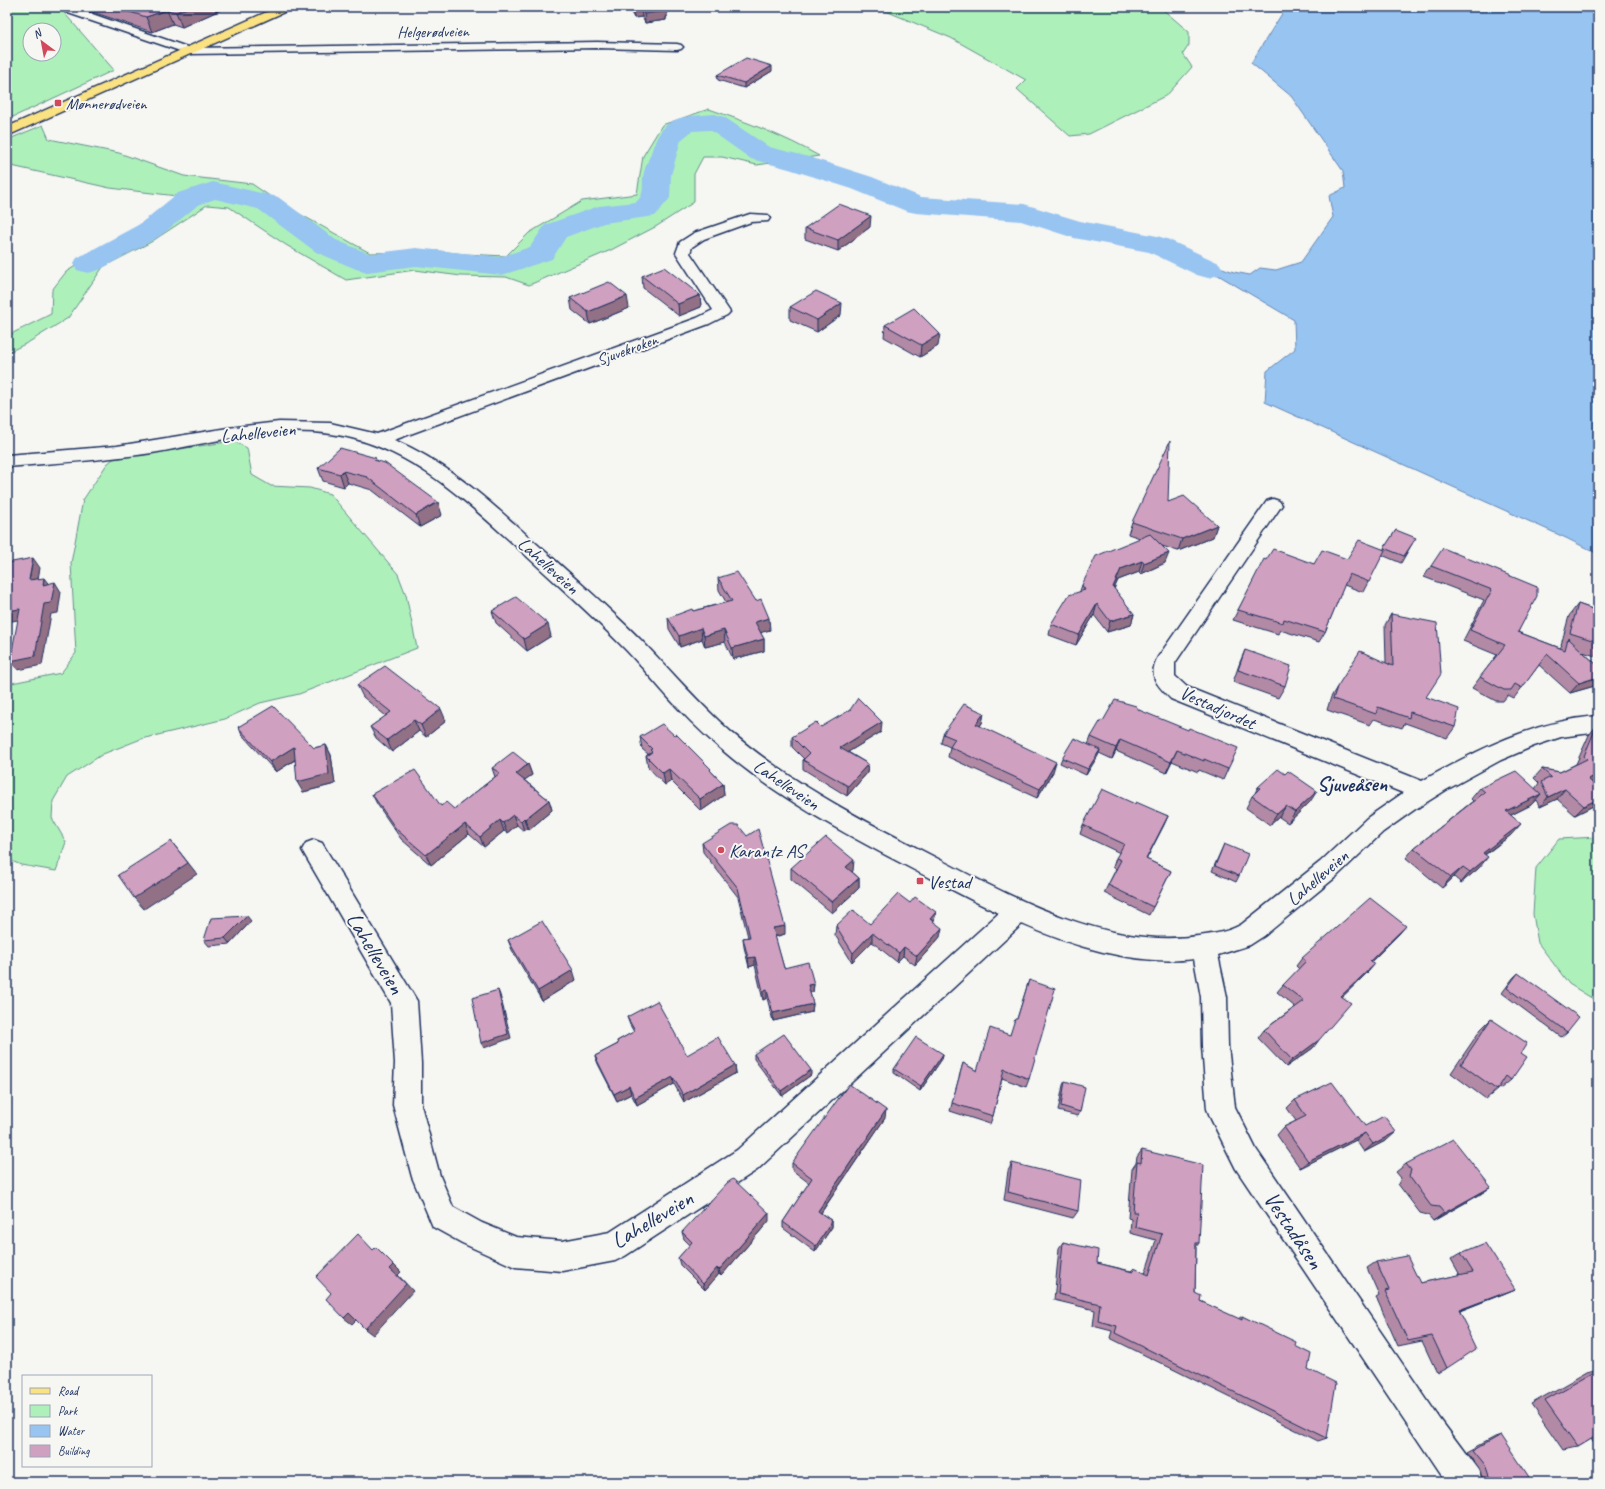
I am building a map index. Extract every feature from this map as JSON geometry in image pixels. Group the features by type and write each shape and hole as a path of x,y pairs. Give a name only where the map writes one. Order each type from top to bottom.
{"main road":[{"name":"Helgerødveien","path":"7,132 286,7"}],"street":[{"path":"64,7 72,11 190,50"},
{"name":"Helgerødveien","path":"190,50 597,45 677,47"},
{"name":"Sjuvekroken","path":"378,440 703,321 722,312 682,253 686,245 699,236 750,218 763,218"},
{"name":"Lahelleveien","path":"7,461 109,453 262,429 294,427 349,431 378,440 408,452 435,467 478,502 581,593 635,647 688,706 727,742 769,774 830,814 1018,912 1060,929 1114,943 1173,950 1204,947 1241,937 1272,915 1336,863 1374,826 1422,791 1500,750 1544,733 1582,725 1598,724"},
{"name":"Vestadjordet","path":"1273,505 1165,662 1164,679 1179,693 1422,791"},
{"name":"Lahelleveien","path":"314,850 404,1001 408,1063 407,1105 426,1177 443,1217 472,1233 515,1252 562,1256 615,1246 747,1160 1018,912"},
{"name":"Vestadåsen","path":"1204,947 1214,997 1215,1046 1221,1109 1246,1159 1429,1430 1466,1482"}],"green space":[{"path":"7,7 59,7 114,70 13,117 7,112"},
{"path":"876,7 1160,7 1189,32 1189,45 1183,54 1192,67 1167,95 1089,134 1070,136 1017,89 1026,80 951,38"},
{"path":"709,109 765,130 819,156 757,165 722,157 703,157 694,174 694,202 657,226 611,250 529,285 506,277 461,276 415,270 346,280 286,245 229,207 207,205 151,242 103,267 68,318 29,342 7,353 7,336 51,314 52,290 66,272 137,227 177,196 110,188 7,165 7,140 43,125 49,139 119,153 184,176 252,184 280,203 370,253 439,251 506,256 529,233 582,201 637,194 643,156 662,125"},
{"path":"233,441 247,448 252,475 271,486 310,488 330,494 398,574 406,595 417,648 299,694 260,703 225,719 141,739 103,754 67,777 53,801 52,818 66,842 56,871 21,865 7,859 7,684 61,673 76,653 71,563 83,500 107,464 113,459"},
{"path":"1598,837 1598,1002 1569,984 1538,943 1533,914 1536,868 1559,839"}],"water":[{"path":"1282,7 1598,7 1598,554 1566,538 1265,402 1267,371 1295,349 1294,320 1208,269 1211,264 1234,272 1250,275 1260,268 1276,270 1301,262 1333,217 1329,196 1345,188 1343,171 1291,96 1251,63 1283,12"}],"building":[{"path":"114,7 189,7 176,12 167,10 146,17"},
{"path":"632,7 667,8 664,8 665,11 644,14 641,8 633,9"},
{"path":"746,58 772,66 744,83 717,75"},
{"path":"839,204 871,216 838,240 805,228"},
{"path":"664,267 700,295 678,304 642,276"},
{"path":"609,282 627,296 588,312 570,298"},
{"path":"816,291 842,303 817,320 790,307"},
{"path":"914,308 940,334 921,345 885,325"},
{"path":"1170,441 1168,502 1184,496 1217,525 1182,539 1132,522"},
{"path":"340,448 376,458 374,460 385,463 438,502 416,515 367,477 343,471 340,474 318,468"},
{"path":"1396,530 1416,538 1404,556 1384,548"},
{"path":"1150,534 1169,553 1144,563 1142,561 1121,569 1113,587 1134,614 1110,621 1097,604 1079,635 1051,624 1069,595 1085,590 1082,585 1096,556"},
{"path":"1359,540 1385,550 1369,582 1349,574 1325,632 1284,619 1283,623 1238,610 1264,559 1266,560 1273,549 1314,564 1322,550 1347,559"},
{"path":"1443,548 1537,587 1537,596 1518,632 1565,650 1568,638 1598,666 1598,677 1579,683 1547,654 1522,688 1515,684 1511,690 1504,690 1480,677 1505,645 1470,630 1492,590 1431,566"},
{"path":"33,558 29,580 44,578 43,585 55,582 51,603 44,604 35,656 10,661 20,609 7,611 7,563"},
{"path":"737,572 756,601 761,599 769,618 755,622 764,639 732,648 724,630 704,636 701,628 679,636 668,618 692,609 693,611 732,601 718,578"},
{"path":"516,597 548,624 524,639 492,611"},
{"path":"1578,604 1598,611 1598,642 1570,633"},
{"path":"1391,614 1437,623 1441,674 1426,697 1459,709 1455,727 1410,712 1409,718 1378,707 1376,714 1333,699 1337,687 1360,651 1393,666"},
{"path":"1245,650 1291,666 1285,686 1238,670"},
{"path":"385,666 441,709 421,725 414,720 387,740 370,727 391,712 357,685"},
{"path":"858,698 882,722 840,748 868,764 848,786 803,760 809,754 792,737 816,722 821,727 850,710"},
{"path":"1115,700 1136,706 1139,710 1238,748 1228,769 1177,750 1171,762 1120,740 1116,748 1091,737 1101,720 1103,721"},
{"path":"964,704 984,713 976,724 1056,762 1040,789 950,747 955,739 943,734"},
{"path":"273,706 314,748 326,745 329,774 297,782 294,747 270,762 238,727"},
{"path":"662,724 674,735 676,734 711,769 710,770 723,784 700,799 669,769 663,773 646,756 652,752 650,750 652,749 640,737"},
{"path":"1597,725 1598,775 1588,779 1598,788 1598,799 1584,806 1565,789 1548,797 1541,782 1551,777 1542,769 1560,772 1587,759 1584,756"},
{"path":"1074,738 1100,750 1088,769 1062,758"},
{"path":"513,752 528,764 516,774 549,800 521,821 513,815 503,823 500,820 480,837 465,824 426,855 396,829 372,794 415,770 441,806 446,802 454,809 500,773 492,768"},
{"path":"1278,769 1285,774 1288,771 1317,791 1295,812 1286,806 1277,814 1252,796 1260,788 1258,787"},
{"path":"1516,771 1541,794 1506,811 1521,824 1483,853 1488,857 1470,872 1463,867 1451,877 1414,848 1485,792 1480,788"},
{"path":"1102,789 1135,804 1136,802 1168,816 1146,859 1171,871 1153,907 1108,885 1121,860 1116,858 1124,844 1083,825"},
{"path":"731,825 738,825 747,836 758,829 785,926 773,928 784,968 808,962 814,984 808,985 813,1004 773,1013 767,990 763,991 755,957 748,958 743,938 750,937 738,888 702,843"},
{"path":"826,837 854,860 846,867 859,878 832,902 791,868"},
{"path":"171,841 188,863 134,898 118,875"},
{"path":"1224,844 1248,854 1239,876 1215,866"},
{"path":"898,894 910,903 915,897 936,912 930,919 942,928 917,956 904,947 899,953 872,933 853,953 836,926 853,910 870,924"},
{"path":"1370,898 1406,926 1370,961 1375,964 1341,996 1351,1003 1319,1040 1292,1060 1264,1030 1304,1001 1283,985 1306,961 1302,958"},
{"path":"247,916 225,938 204,940 211,918"},
{"path":"542,921 573,970 538,991 508,940"},
{"path":"1518,973 1579,1017 1567,1032 1507,988"},
{"path":"1029,980 1055,989 1029,1079 1004,1069 993,1116 952,1103 963,1063 977,1071 990,1028 1010,1035 1015,1019 1017,1019"},
{"path":"498,990 508,1034 481,1043 472,998"},
{"path":"657,1001 687,1055 718,1037 735,1065 683,1095 673,1077 635,1098 629,1086 614,1094 595,1056 618,1044 617,1041 635,1031 627,1017"},
{"path":"1491,1019 1527,1043 1521,1053 1527,1057 1511,1080 1506,1076 1497,1090 1461,1064"},
{"path":"784,1034 811,1070 781,1091 754,1054"},
{"path":"916,1037 943,1054 921,1086 894,1069"},
{"path":"1065,1081 1085,1087 1080,1112 1061,1106"},
{"path":"1332,1082 1365,1126 1384,1116 1396,1132 1373,1144 1365,1133 1308,1161 1284,1127 1306,1116 1295,1100"},
{"path":"849,1084 886,1110 818,1211 832,1221 816,1246 783,1222 812,1178 792,1163"},
{"path":"1453,1139 1491,1187 1444,1213 1439,1207 1431,1206 1409,1176 1411,1170 1406,1164"},
{"path":"1142,1150 1203,1165 1199,1243 1196,1243 1195,1293 1201,1296 1200,1301 1242,1320 1242,1316 1296,1342 1295,1346 1311,1354 1308,1369 1336,1383 1327,1438 1115,1333 1117,1326 1098,1321 1100,1304 1058,1294 1063,1242 1098,1250 1097,1263 1133,1272 1134,1268 1149,1275 1162,1234 1135,1227 1137,1212 1133,1212 1137,1162 1141,1163"},
{"path":"1012,1163 1081,1180 1078,1211 1008,1192"},
{"path":"733,1179 769,1213 719,1270 717,1268 703,1284 678,1258 692,1242 682,1232 727,1183"},
{"path":"358,1234 373,1250 376,1247 394,1265 390,1269 406,1284 365,1329 349,1313 344,1318 326,1299 331,1293 316,1277"},
{"path":"1485,1243 1515,1289 1459,1310 1476,1349 1447,1368 1432,1336 1408,1341 1385,1291 1389,1290 1376,1262 1407,1256 1420,1283 1473,1272 1461,1253"},
{"path":"1598,1370 1598,1435 1578,1447 1545,1400"},
{"path":"1501,1435 1529,1477 1520,1482 1491,1482 1486,1467 1473,1451"}],"waterway":[{"path":"88,264 150,230 188,199 213,190 268,203 326,246 367,263 416,257 502,266 541,253 555,231 599,215 645,210 656,198 657,175 669,137 685,124 715,122 760,153 799,163 862,183 916,205 1024,213 1074,229 1157,245 1208,269"}],"place":[{"name":"Mønnerødveien","path":"58,103"},
{"name":"Karantz AS","path":"721,850"},
{"name":"Vestad","path":"920,881"}],"district":[{"name":"Sjuveåsen","path":"1352,784"}]}
